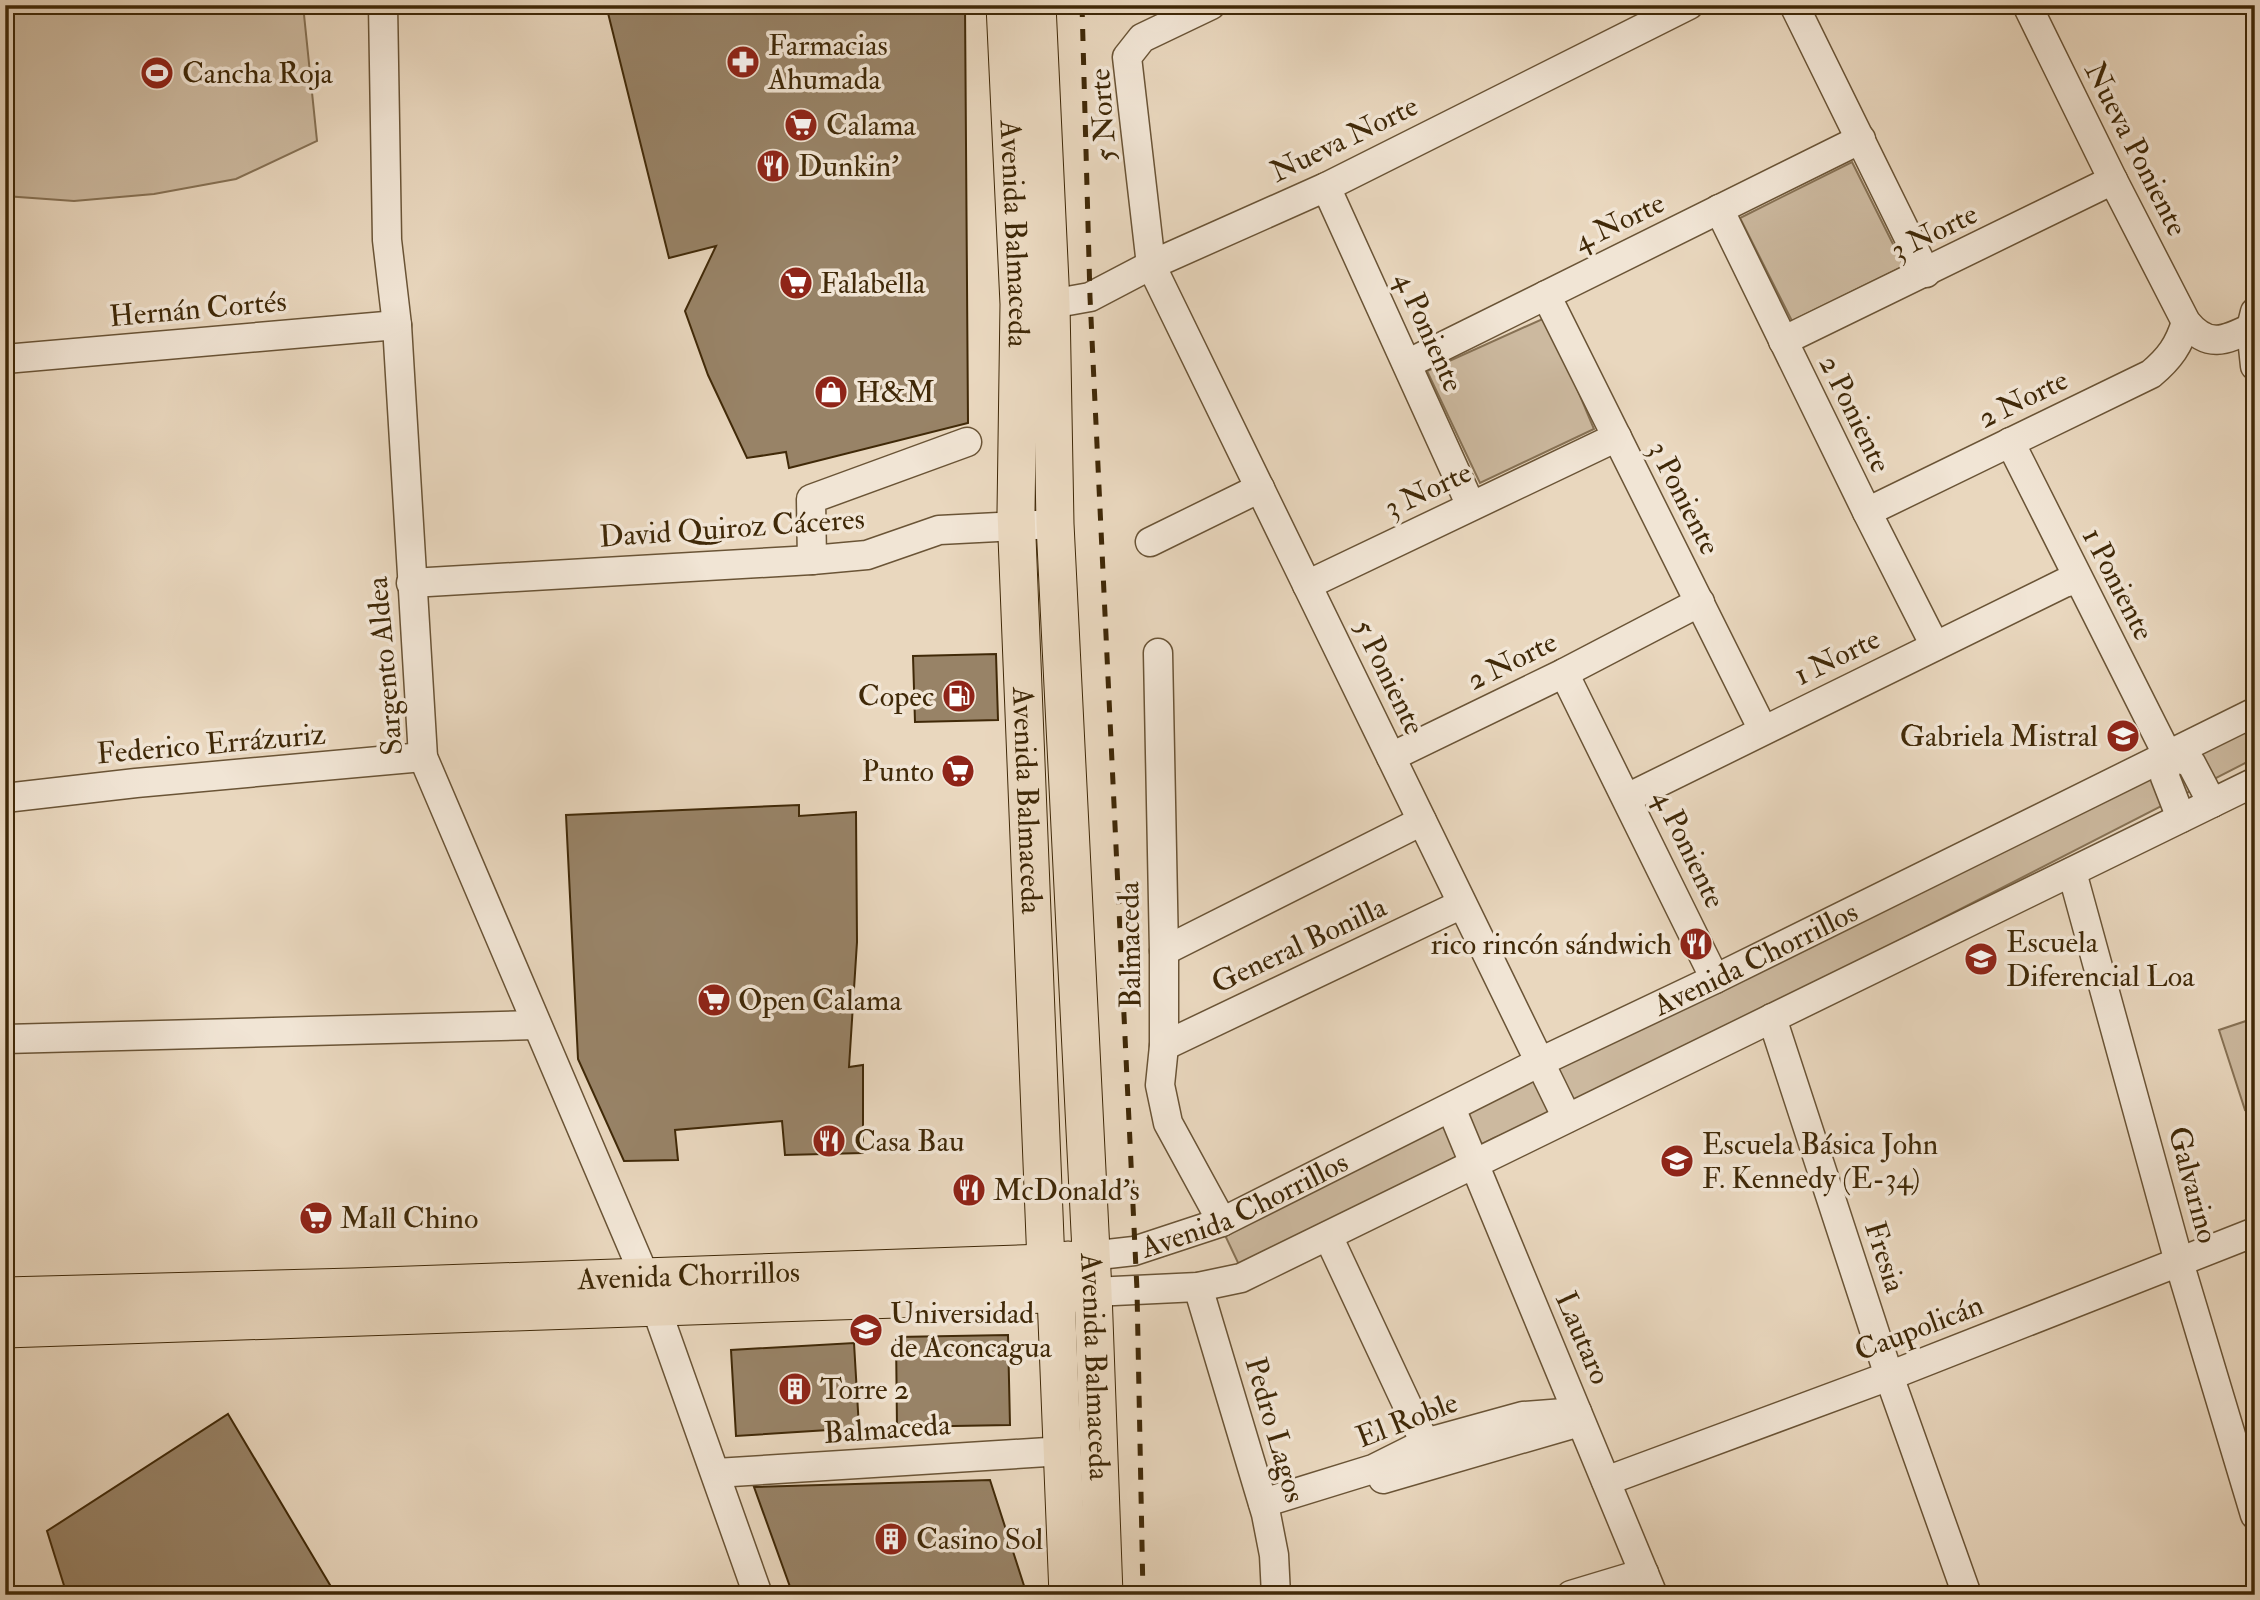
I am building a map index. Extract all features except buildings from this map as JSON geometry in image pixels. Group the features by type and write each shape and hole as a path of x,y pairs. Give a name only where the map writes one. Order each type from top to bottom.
{"main road":[{"name":"Avenida Balmaceda","path":"1005,5 1055,524 1093,1292 1104,1595"},
{"name":"Avenida Balmaceda","path":"1037,5 1035,304 1017,527 1068,1595"},
{"name":"Avenida Chorrillos","path":"5,1329 246,1305 1051,1279 1090,1256"},
{"path":"1051,1279 1093,1292"},
{"name":"Avenida Chorrillos","path":"5,1296 246,1305"}],"street":[{"name":"Sargento Aldea","path":"383,5 387,240 397,325 423,757 651,1292 758,1595"},
{"name":"5 Norte","path":"1151,265 1127,57 1142,38 1211,5"},
{"name":"Nueva Norte","path":"1035,304 1090,297 1151,265 1326,187 1689,5"},
{"path":"1794,5 1926,273"},
{"name":"Nueva Poniente","path":"2027,5 2186,322"},
{"name":"4 Norte","path":"1407,364 1861,139"},
{"name":"3 Norte","path":"1783,341 2113,180"},
{"name":"4 Poniente","path":"1326,187 1471,506"},
{"name":"2 Poniente","path":"1719,209 1935,646"},
{"name":"5 Poniente","path":"1151,265 1567,1118"},
{"name":"3 Poniente","path":"1546,295 1763,730"},
{"path":"2186,322 2196,334 2208,340 2227,339 2253,322"},
{"name":"2 Norte","path":"1867,512 2151,374 2168,361 2179,345 2186,322"},
{"path":"2253,322 2255,366"},
{"name":"Hernán Cortés","path":"5,359 397,325"},
{"name":"3 Norte","path":"1307,584 1617,437"},
{"path":"812,560 811,499 967,442"},
{"name":"1 Poniente","path":"2010,442 2167,754 2165,777 2181,818"},
{"path":"1150,542 1260,488"},
{"name":"David Quiroz Cáceres","path":"411,583 867,555 939,530 1055,524"},
{"name":"1 Norte","path":"1627,798 2064,583 2078,579"},
{"name":"2 Norte","path":"1391,757 1700,603"},
{"name":"Balmaceda","path":"1158,653 1164,951 1164,1046 1160,1084 1168,1123 1222,1222"},
{"name":"4 Poniente","path":"1564,673 1716,979"},
{"name":"Avenida Chorrillos","path":"1090,1256 1134,1251 1222,1222 1540,1062 1716,979 2255,712"},
{"path":"2167,754 2191,763 2212,803"},
{"name":"Federico Errázuriz","path":"5,798 136,783 423,757"},
{"name":"Avenida Chorrillos","path":"1093,1292 1198,1287 1241,1278 2255,782"},
{"name":"General Bonilla","path":"1164,951 1422,821"},
{"name":"Galvarino","path":"2072,872 2179,1262 2255,1515"},
{"name":"General Bonilla","path":"1164,1046 1462,904"},
{"name":"Fresia","path":"1772,1018 1889,1376 1967,1595"},
{"path":"5,1039 536,1025"},
{"name":"Lautaro","path":"1451,1108 1649,1584"},
{"name":"Caupolicán","path":"1606,1481 1889,1376 2255,1232"},
{"path":"1328,1236 1430,1453"},
{"name":"Pedro Lagos","path":"1198,1287 1264,1508 1274,1555 1276,1595"},
{"name":"El Roble","path":"1264,1508 1373,1469 1430,1453 1522,1416 1579,1417"},
{"name":"Balmaceda","path":"716,1473 1063,1451"},
{"path":"1571,1595 1649,1584"}],"shaded area":[{"name":"Cancha Roja","path":"5,5 303,5 317,141 236,179 154,194 74,201 5,196"},
{"path":"1852,162 1904,266 1792,321 1740,218"},
{"path":"1547,317 1594,429 1480,483 1427,371"},
{"path":"2255,725 2255,758 1861,960 1534,1122 1494,1138 1240,1267 1223,1231"},
{"path":"2255,1018 2255,1107 2245,1110 2219,1030"}],"railway":[{"path":"1082,5 1090,297 1137,1290 1143,1595"}],"place":[{"name":"Farmacias Ahumada","path":"743,62"},
{"name":"Cancha Roja","path":"157,73"},
{"name":"Calama","path":"801,125"},
{"name":"Dunkin'","path":"773,166"},
{"name":"Falabella","path":"796,283"},
{"name":"H&M","path":"831,392"},
{"name":"Copec","path":"959,696"},
{"name":"Gabriela Mistral","path":"2123,736"},
{"name":"Punto","path":"958,771"},
{"name":"rico rincón sándwich","path":"1696,944"},
{"name":"Escuela Diferencial Loa","path":"1981,959"},
{"name":"Open Calama","path":"714,1000"},
{"name":"Casa Bau","path":"829,1141"},
{"name":"Escuela Básica John F. Kennedy (E-34)","path":"1677,1161"},
{"name":"McDonald's","path":"969,1190"},
{"name":"Mall Chino","path":"316,1218"},
{"name":"Universidad de Aconcagua","path":"866,1330"},
{"name":"Torre 2","path":"795,1389"},
{"name":"Casino Sol","path":"891,1539"}]}
